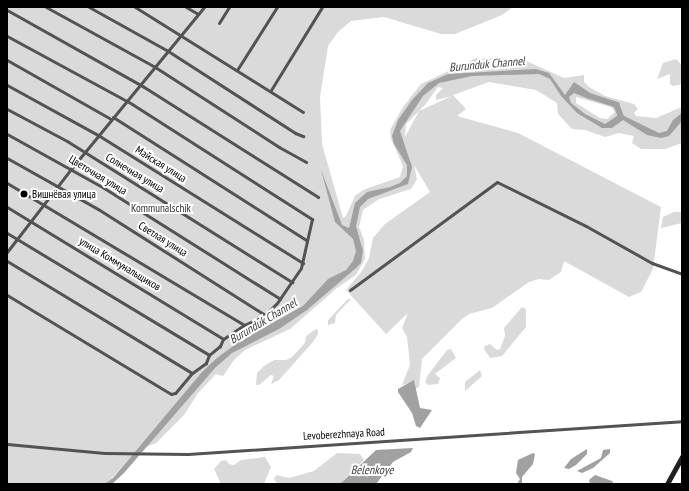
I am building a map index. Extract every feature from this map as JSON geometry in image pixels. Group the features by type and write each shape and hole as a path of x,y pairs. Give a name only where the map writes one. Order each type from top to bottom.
{"street":[{"path":"46,7 155,67 279,148 306,162"},
{"path":"89,7 168,51 295,133 303,136"},
{"path":"135,7 183,35 271,90 303,112"},
{"path":"186,7 198,14"},
{"path":"7,252 98,135 183,35 204,7"},
{"path":"219,23 229,7"},
{"path":"237,70 276,7"},
{"path":"271,90 322,7"},
{"path":"7,10 140,85 318,197"},
{"path":"7,36 125,102 312,219 306,240 303,263 280,299 265,315 244,325 223,339 220,346 209,355 206,363 192,373 175,393 171,394 7,295"},
{"path":"7,60 112,118 306,240"},
{"name":"Майская улица","path":"7,85 98,135 303,263"},
{"name":"Солнечная улица","path":"7,109 84,153 292,282"},
{"name":"Цветочная улица","path":"7,134 71,169 280,299"},
{"name":"Светлая улица","path":"7,158 98,209 265,315"},
{"path":"350,290 497,182 586,226 652,263 682,274"},
{"path":"7,183 244,325"},
{"name":"улица Коммунальщиков","path":"7,207 31,220 223,339"},
{"path":"7,233 209,355"},
{"path":"7,262 192,373"},
{"name":"Levoberezhnaya Road","path":"7,444 154,454 682,422"},
{"path":"667,484 682,457"}],"green space":[{"name":"Kommunalschik","path":"7,7 513,7 502,15 455,34 441,34 384,17 351,21 338,32 328,46 320,97 322,144 343,218 346,216 355,196 363,190 400,177 403,166 391,139 390,130 403,107 421,84 476,58 522,59 564,78 584,75 584,82 589,87 605,96 634,104 638,109 634,113 636,116 656,118 682,107 682,143 665,149 641,149 632,143 634,136 619,133 605,137 585,130 572,129 558,114 557,103 536,90 489,82 453,95 466,109 457,116 518,133 661,207 653,269 641,292 629,297 564,261 561,272 549,280 539,279 529,282 492,308 469,314 462,319 422,359 419,387 415,389 415,382 402,385 410,365 407,337 402,328 408,313 386,334 346,290 362,271 369,258 373,238 385,224 430,192 414,165 417,179 411,189 379,199 363,210 359,227 364,240 365,259 356,275 337,288 290,329 245,350 234,360 223,376 216,374 198,393 184,415 156,443 146,447 140,446 112,478 104,484 7,484","holes":["438,87 443,88 436,95 436,100 452,96 419,111","576,97 611,107 615,112 607,119 600,118 576,103","419,111 405,137 406,124"]},
{"path":"676,59 682,65 682,84 673,86 670,84 670,74 657,79 663,63"},
{"path":"674,212 682,212 682,223 661,228 663,217"},
{"path":"348,299 351,299 336,315 335,323 328,325 328,320"},
{"path":"522,307 526,309 526,327 502,356 490,358 484,349 485,346 490,344 497,350 500,349 505,336 504,328"},
{"path":"316,329 318,330 318,334 313,342 279,380 271,384 274,376 271,375 259,385 256,385 257,373 264,366 274,360 286,360 292,357 305,343 306,336"},
{"path":"451,349 456,358 435,374 440,378 438,384 428,385 425,382 428,375 447,350"},
{"path":"480,370 482,376 465,391 465,382"},
{"path":"337,453 360,454 364,460 340,484 279,484 275,481 274,478 277,475 289,478 314,471"},
{"path":"265,457 271,467 264,484 221,484 214,469 221,461 226,460 229,464 234,465 241,460"}],"water":[{"path":"536,69 549,73 565,95 574,82 596,97 595,100 589,99 574,93 569,97 571,103 585,114 605,124 620,114 659,133 667,131 673,120 682,113 682,121 669,136 661,138 647,135 623,120 612,128 602,128 577,113 561,96 550,79 539,74 472,76 439,83 423,96 400,131 412,167 408,184 368,199 360,207 356,226 363,251 361,263 307,310 279,329 232,353 215,368 124,473 112,484 104,484 113,478 202,372 217,358 240,341 303,306 328,279 346,270 353,261 356,251 353,239 335,222 321,170 342,225 349,228 355,203 367,192 390,187 400,183 407,176 407,165 394,144 392,136 398,120 412,100 428,83 448,74"},
{"path":"414,380 420,408 432,410 420,428 416,426 412,413 398,392 398,389"},
{"name":"Belenkoye","path":"413,448 411,452 393,462 376,484 340,484 376,450"},
{"path":"587,449 587,454 576,465 569,469 564,468 571,459"},
{"path":"610,449 610,453 593,468 582,473 577,471 601,458 603,450"},
{"path":"533,453 535,454 533,464 522,477 522,484 517,484 520,479 516,473 518,460"},
{"path":"595,475 612,481 614,484 590,484 589,480"}],"waterway":[{"path":"590,96 617,105 621,116"}],"place":[{"name":"Вишнёвая улица","path":"24,194"}],"water label":[{"name":"Burunduk Channel","path":"487,64"},
{"name":"Burunduk Channel","path":"263,321"}]}
